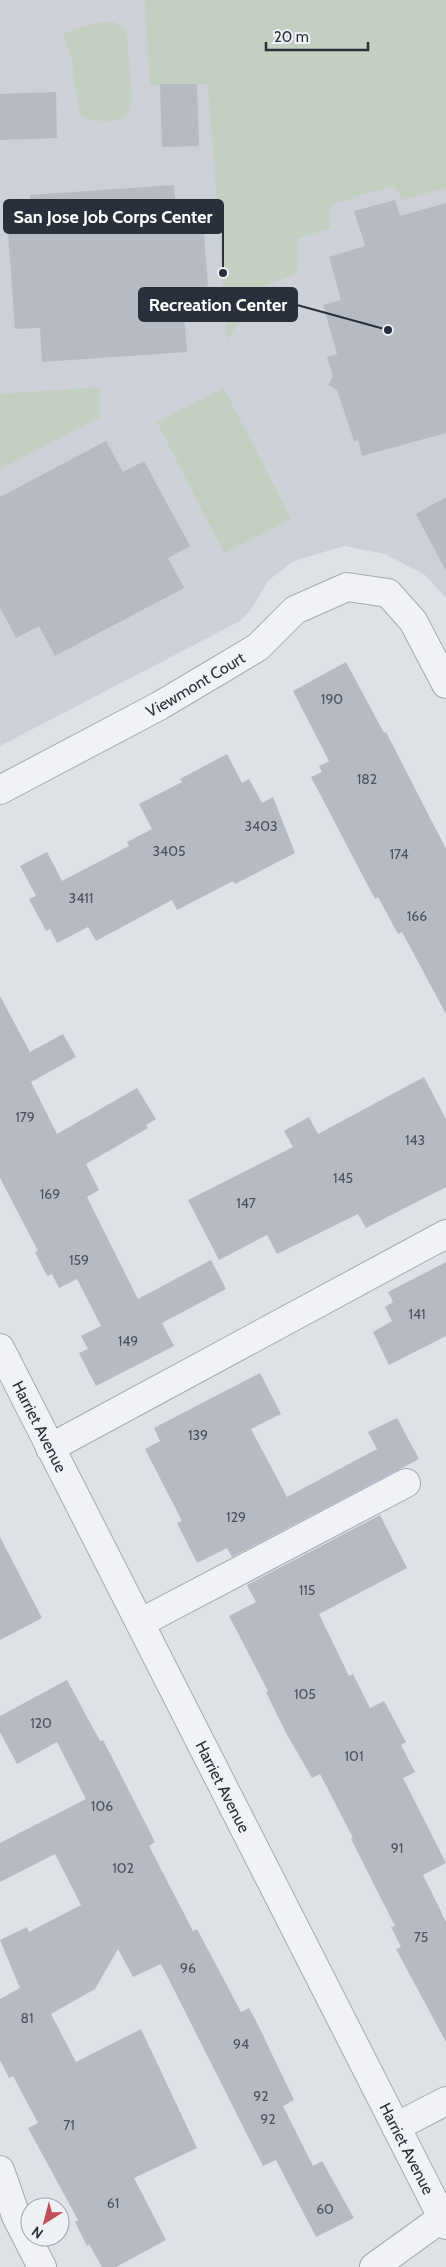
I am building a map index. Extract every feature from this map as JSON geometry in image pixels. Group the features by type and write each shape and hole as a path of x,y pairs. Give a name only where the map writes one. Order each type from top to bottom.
{"street":[{"name":"Viewmont Court","path":"0,790 159,706 258,647 295,610 347,588 388,593 413,621 446,684"},
{"path":"50,1448 446,1234"},
{"name":"Harriet Avenue","path":"0,1348 444,2221"},
{"path":"140,1623 406,1483"},
{"path":"396,2127 446,2101"},
{"path":"0,2170 16,2216 42,2267"},
{"path":"374,2267 444,2221"}],"shaded area":[{"path":"0,0 446,0 446,598 425,575 385,554 344,546 294,561 269,580 250,611 240,621 0,746"}],"green space":[{"path":"145,0 446,0 446,188 402,200 394,185 330,205 330,228 298,239 297,273 263,287 227,340 208,84 150,85"},
{"path":"114,22 126,29 132,96 130,109 123,119 96,121 80,115 72,61 63,33 97,23"},
{"path":"100,387 100,417 0,469 0,394"},
{"path":"224,388 291,519 224,553 157,422"}],"building":[{"path":"160,84 197,84 199,146 162,147"},
{"path":"56,92 57,138 0,140 0,94"},
{"path":"174,185 177,219 203,218 210,316 184,317 187,352 42,362 40,328 15,329 8,232 32,230 30,195"},
{"path":"395,200 400,216 446,203 446,433 362,456 358,440 354,441 337,390 328,385 333,376 327,357 337,354 323,305 341,300 329,257 365,246 354,211"},
{"path":"106,441 123,472 144,461 190,546 168,558 184,588 55,656 39,626 16,638 0,608 0,497"},
{"path":"446,497 446,571 416,514"},
{"path":"346,662 384,733 386,732 446,849 446,1014 402,932 398,934 378,897 375,899 311,777 322,772 319,766 329,761 293,691"},
{"path":"227,754 242,783 249,779 262,803 273,797 295,853 235,884 233,881 177,910 172,900 96,941 88,927 57,943 50,929 46,931 29,899 36,896 20,866 47,852 62,881 129,846 127,842 152,829 139,804 182,782 180,779"},
{"path":"0,996 30,1052 63,1034 76,1057 31,1082 57,1134 137,1088 156,1119 146,1125 148,1128 86,1164 99,1190 87,1197 138,1299 211,1260 226,1289 162,1323 174,1346 96,1386 79,1353 88,1349 81,1336 101,1326 77,1279 59,1288 52,1274 47,1276 35,1252 38,1251 0,1178"},
{"path":"424,1077 446,1119 446,1187 366,1228 358,1214 277,1254 267,1235 219,1260 188,1200 293,1147 284,1131 309,1117 318,1134"},
{"path":"446,1262 446,1336 389,1365 373,1332 392,1321 385,1307 393,1302 388,1292"},
{"path":"260,1373 281,1414 251,1429 287,1497 377,1449 368,1432 397,1418 419,1459 232,1557 227,1548 197,1563 177,1523 182,1521 145,1449 160,1441 154,1428"},
{"path":"380,1515 407,1568 319,1614 349,1676 353,1674 370,1708 384,1701 406,1742 401,1745 415,1772 403,1778 446,1863 423,1875 446,1922 446,2042 396,1949 401,1947 391,1927 395,1926 351,1839 353,1838 320,1774 312,1778 285,1731 266,1692 268,1691 229,1616 256,1602 247,1585"},
{"path":"0,1537 42,1618 0,1640"},
{"path":"67,1680 100,1741 103,1740 155,1842 149,1846 193,1931 197,1929 241,2012 249,2008 258,2025 294,2100 283,2106 313,2166 322,2161 354,2218 316,2237 276,2160 263,2166 161,1964 133,1977 118,1949 95,1989 51,2014 76,2062 141,2029 197,2148 134,2178 166,2240 116,2267 102,2267 89,2244 87,2246 75,2222 78,2220 70,2205 70,2197 66,2197 28,2128 38,2123 13,2076 9,2078 0,2060 0,1999 20,1988 0,1940 27,1927 29,1932 81,1905 55,1854 0,1882 0,1843 86,1799 57,1742 17,1764 0,1732 0,1716"}],"place":[{"name":"San Jose Job Corps Center","path":"223,273"},
{"name":"Recreation Center","path":"388,330"}]}
